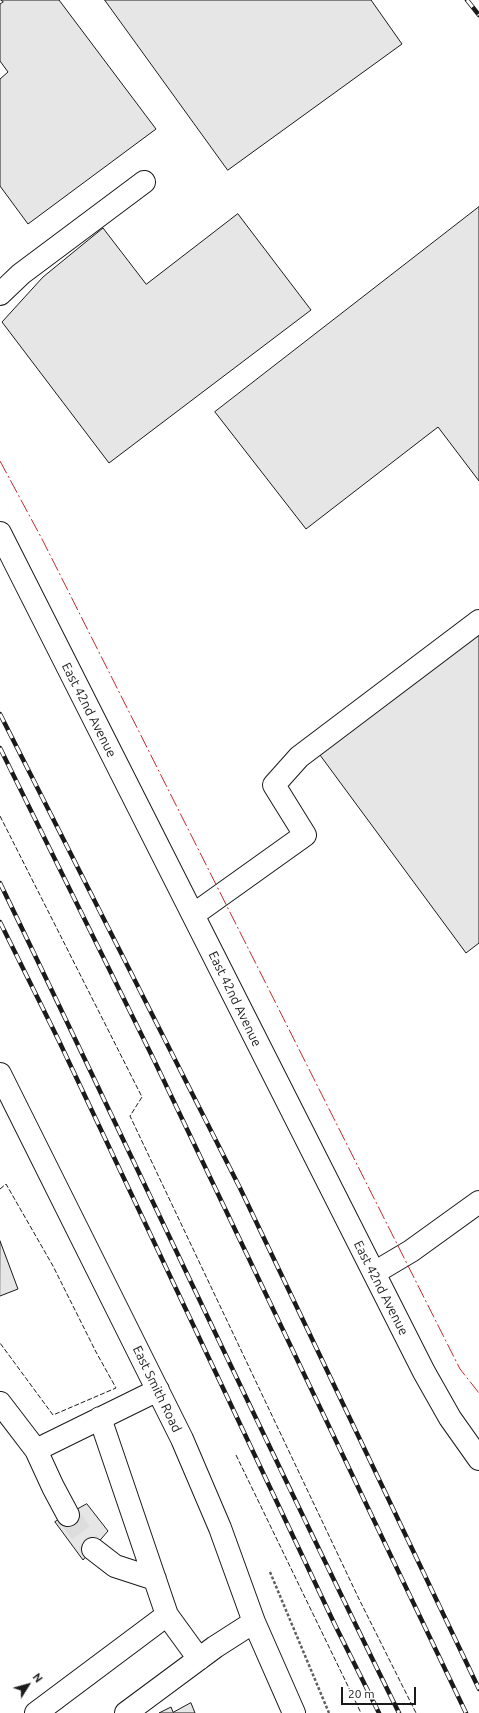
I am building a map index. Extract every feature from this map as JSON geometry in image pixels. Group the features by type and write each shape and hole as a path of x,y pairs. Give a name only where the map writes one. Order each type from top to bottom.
{"street":[{"path":"0,294 21,274 144,182"},
{"name":"East 42nd Avenue","path":"0,533 424,1372 450,1418 476,1451"},
{"path":"193,915 305,835 274,785 299,758 479,621"},
{"name":"East Smith Road","path":"0,1074 158,1390 204,1488 241,1583 254,1622 294,1713"},
{"path":"374,1273 411,1250 479,1202"},
{"path":"36,1450 158,1390"},
{"path":"0,1403 36,1450 68,1515"},
{"path":"100,1418 167,1614 199,1659"},
{"path":"93,1549 115,1566 155,1579"},
{"path":"36,1713 167,1614"},
{"path":"126,1713 199,1659 254,1622"}],"path":[{"path":"270,1572 329,1713"}],"building":[{"path":"1,0 59,0 156,129 28,224 0,186 0,79 8,72 0,61 0,4 3,2"},
{"path":"105,0 371,0 402,44 228,170"},
{"path":"479,207 479,481 438,427 306,529 215,412"},
{"path":"238,214 311,310 109,463 2,322 43,277 103,228 146,284"},
{"path":"479,631 479,943 466,953 317,751"},
{"path":"0,1241 18,1289 0,1296"},
{"path":"87,1504 108,1531 83,1560 55,1522"},
{"path":"191,1703 195,1713 159,1713 171,1707 173,1712"}],"tunnel":[{"path":"68,1515 93,1549"}],"railway":[{"path":"467,0 479,15"},
{"path":"0,714 240,1188 479,1689"},
{"path":"0,748 154,1060 466,1713"},
{"path":"0,883 298,1506 399,1713"},
{"path":"0,922 59,1041 335,1625 379,1713"}],"fence":[{"path":"0,816 142,1097 130,1116 359,1599 416,1713"},
{"path":"0,1189 6,1184 53,1266 96,1352 116,1388 53,1415 0,1343"},
{"path":"236,1455 361,1713"}],"power":[{"path":"0,461 42,539 460,1369 479,1393"}]}
